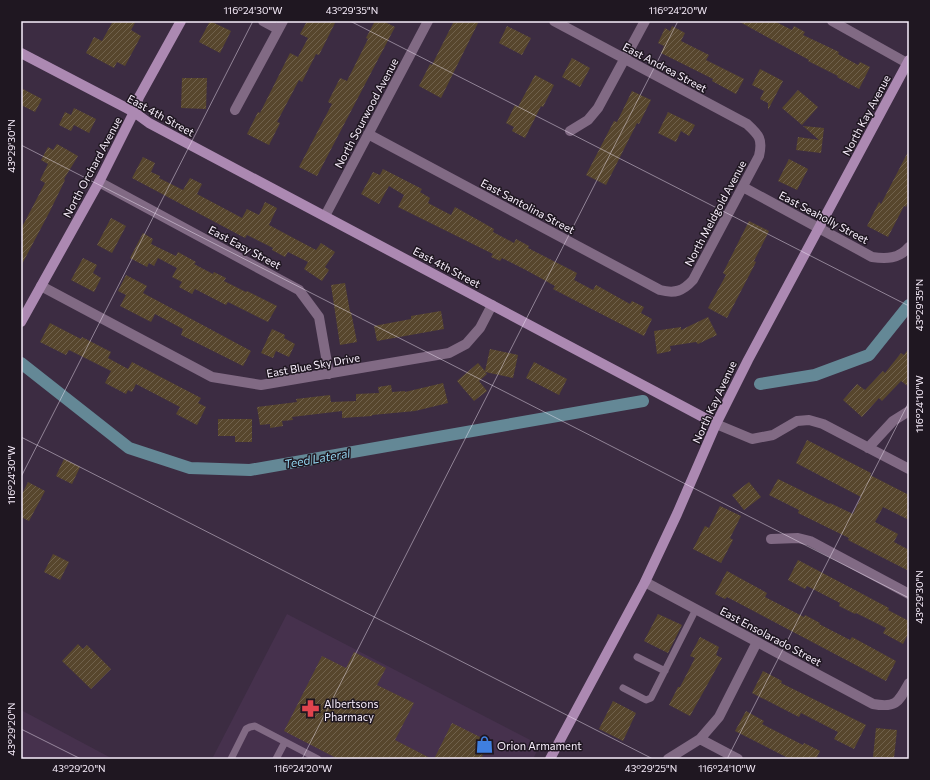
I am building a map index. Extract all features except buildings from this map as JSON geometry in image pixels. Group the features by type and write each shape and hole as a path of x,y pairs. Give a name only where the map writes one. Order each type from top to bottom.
{"street":[{"name":"North Orchard Avenue","path":"21,322 99,182 134,112 139,97 181,21"},
{"path":"235,110 281,25 263,21"},
{"name":"North Sourwood Avenue","path":"325,216 428,21"},
{"name":"East Andrea Street","path":"554,21 747,124 755,131 760,139"},
{"path":"570,131 588,120 594,114 645,21"},
{"path":"832,21 908,62"},
{"name":"East 4th Street","path":"21,52 134,112 149,123 716,424 752,439 773,435 797,421 809,420 823,424 909,469"},
{"name":"North Kay Avenue","path":"550,759 645,582 677,514 716,424 748,360 908,62"},
{"name":"East Santolina Street","path":"368,134 660,290 678,292"},
{"name":"North Meldgold Avenue","path":"678,292 687,287 693,280 759,156 761,148 760,139"},
{"name":"East Easy Street","path":"99,182 299,290 319,317 329,374"},
{"name":"East Seaholly Street","path":"742,187 872,257 884,259 897,256 909,247"},
{"name":"East Blue Sky Drive","path":"41,286 212,377 261,385 449,353 466,344 480,328 492,305"},
{"path":"868,448 893,421 909,411"},
{"path":"771,539 798,538 810,542 909,594"},
{"name":"East Ensolarado Street","path":"645,582 873,704 887,706 897,702 909,683"},
{"path":"668,759 700,738 718,716 757,642"},
{"path":"700,738 738,759"}],"lane":[{"path":"623,688 646,700 651,698 696,609"},
{"path":"637,657 665,671"},
{"path":"231,759 246,729 250,726 255,726 317,759"},
{"path":"276,759 285,742"}],"shaded area":[{"path":"287,614 540,745 533,759 212,759"},
{"path":"21,710 113,759 21,759"}],"waterway":[{"name":"Teed Lateral","path":"760,384 815,375 869,355 909,305"},
{"name":"Teed Lateral","path":"21,363 129,448 190,468 250,470 643,401"}],"place":[{"name":"Albertsons Pharmacy","path":"311,709"},
{"name":"Orion Armament","path":"484,745"}]}
